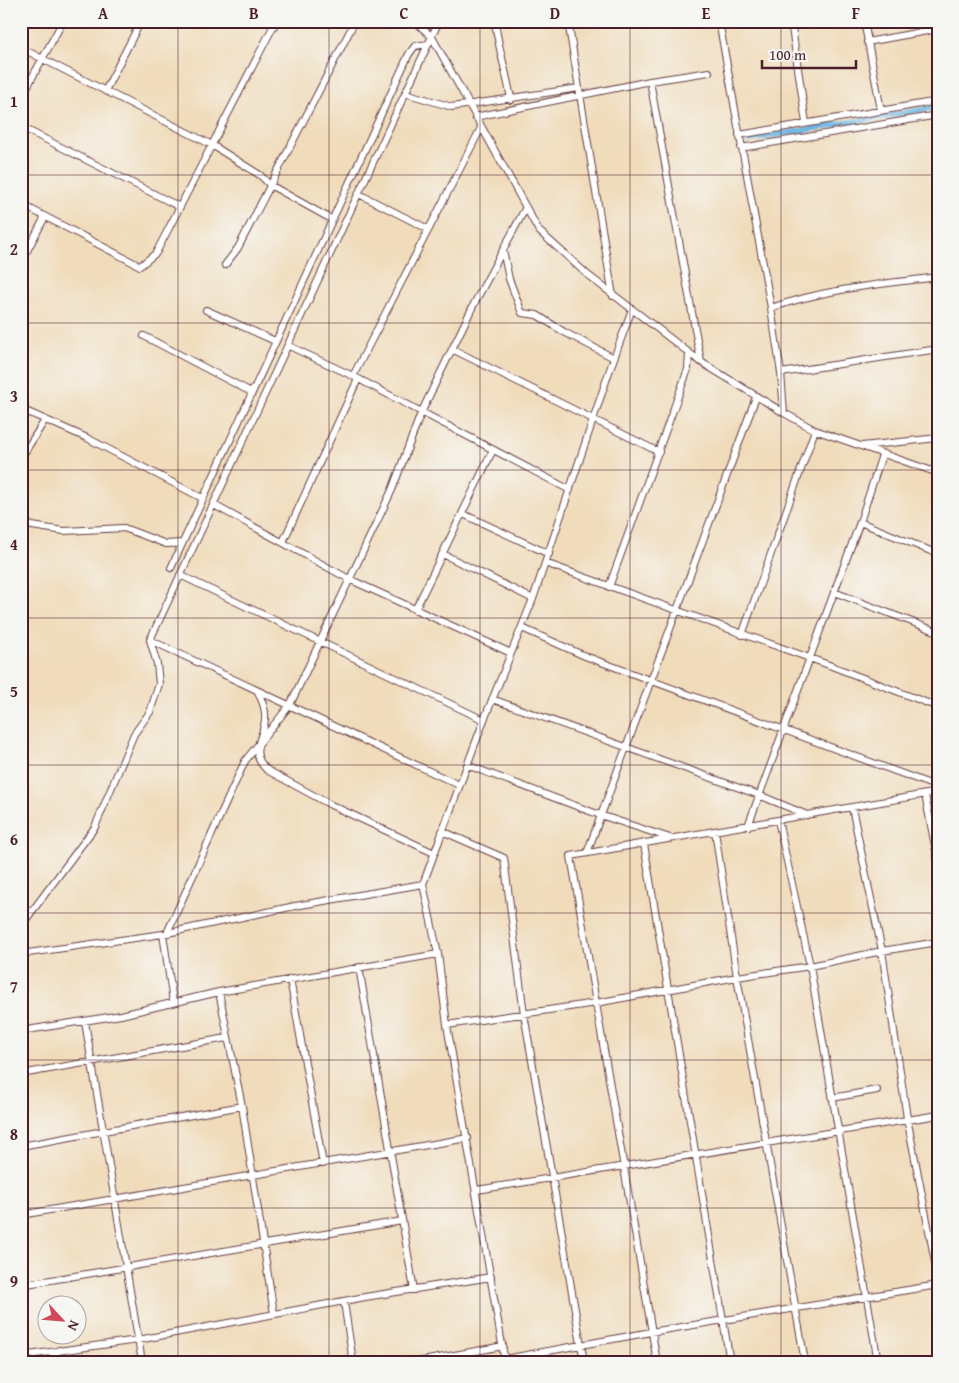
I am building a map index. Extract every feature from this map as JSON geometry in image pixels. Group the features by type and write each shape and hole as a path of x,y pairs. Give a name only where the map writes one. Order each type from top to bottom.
{"street":[{"path":"21,98 44,59 63,21"},
{"path":"105,91 141,21"},
{"path":"21,204 140,266 156,253 275,24 265,21"},
{"path":"225,265 238,248 356,21"},
{"path":"415,21 432,37 539,231 613,296 701,362 784,413 816,430 859,447 938,473"},
{"path":"21,926 95,827 134,734 150,712 159,684 157,664 150,640 289,346 439,21"},
{"path":"495,21 497,40 508,73 511,100"},
{"path":"568,21 613,296"},
{"path":"719,21 771,308 781,373 784,413"},
{"path":"792,21 806,123"},
{"path":"864,21 881,110"},
{"path":"867,42 938,29"},
{"path":"171,568 409,54 415,46 428,44"},
{"path":"21,48 212,145 260,175 270,186 331,220"},
{"path":"475,117 650,81 708,72"},
{"path":"650,81 701,362"},
{"path":"405,93 452,107 511,100 579,88"},
{"path":"739,135 938,100"},
{"path":"741,148 938,115"},
{"path":"21,127 180,206"},
{"path":"283,542 356,377 428,229 481,128"},
{"path":"359,194 428,229"},
{"path":"173,1002 165,934 245,761 290,705 392,490 421,413 526,207"},
{"path":"21,262 45,217"},
{"path":"503,250 509,280 522,313 537,315 564,332 614,358"},
{"path":"771,308 792,300 852,287 938,276"},
{"path":"632,309 533,599 492,699 423,884 438,954 447,1024 505,1360 580,1344 866,1295 938,1285"},
{"path":"206,310 275,341"},
{"path":"144,336 251,392"},
{"path":"289,346 356,377 570,490"},
{"path":"452,349 659,452"},
{"path":"781,373 938,350"},
{"path":"609,587 688,369 689,353"},
{"path":"587,853 756,397"},
{"path":"21,409 87,438 202,498"},
{"path":"21,458 45,420"},
{"path":"742,635 816,430"},
{"path":"859,447 938,438"},
{"path":"415,610 493,450"},
{"path":"748,826 860,522 882,455"},
{"path":"214,506 349,579 511,653"},
{"path":"463,514 548,554"},
{"path":"21,521 32,526 64,531 124,528 166,544 182,543"},
{"path":"860,522 938,554"},
{"path":"443,554 533,599"},
{"path":"545,563 809,658 938,707"},
{"path":"180,575 484,720"},
{"path":"834,592 938,632"},
{"path":"522,628 585,656 938,787"},
{"path":"150,640 459,785"},
{"path":"258,692 265,708 265,720 257,747 259,762 267,770 331,805 434,853"},
{"path":"492,699 759,795 808,816"},
{"path":"467,765 600,815 671,839"},
{"path":"657,1362 571,856 938,792"},
{"path":"925,795 938,861"},
{"path":"852,808 882,951 907,1118 938,1277"},
{"path":"778,820 810,966 878,1362"},
{"path":"442,831 504,858 524,1014 584,1362"},
{"path":"715,831 737,977 765,1142 797,1308 805,1362"},
{"path":"644,844 730,1362"},
{"path":"21,954 165,934 295,906 423,884"},
{"path":"447,1024 596,1003 938,942"},
{"path":"21,1031 85,1022 219,992 438,954"},
{"path":"359,967 414,1290"},
{"path":"290,979 322,1164"},
{"path":"219,992 242,1106 274,1314"},
{"path":"85,1022 90,1062 142,1362"},
{"path":"21,1074 227,1038"},
{"path":"832,1098 877,1090"},
{"path":"21,1146 242,1106"},
{"path":"476,1190 623,1164 837,1131 907,1118 938,1115"},
{"path":"21,1215 468,1138"},
{"path":"21,1285 402,1221"},
{"path":"21,1356 138,1340 274,1314 491,1277"},
{"path":"344,1302 353,1362"},
{"path":"417,1362 503,1346"},
{"path":"50,1362 59,1350"}],"waterway":[{"path":"748,140 938,107"}]}
